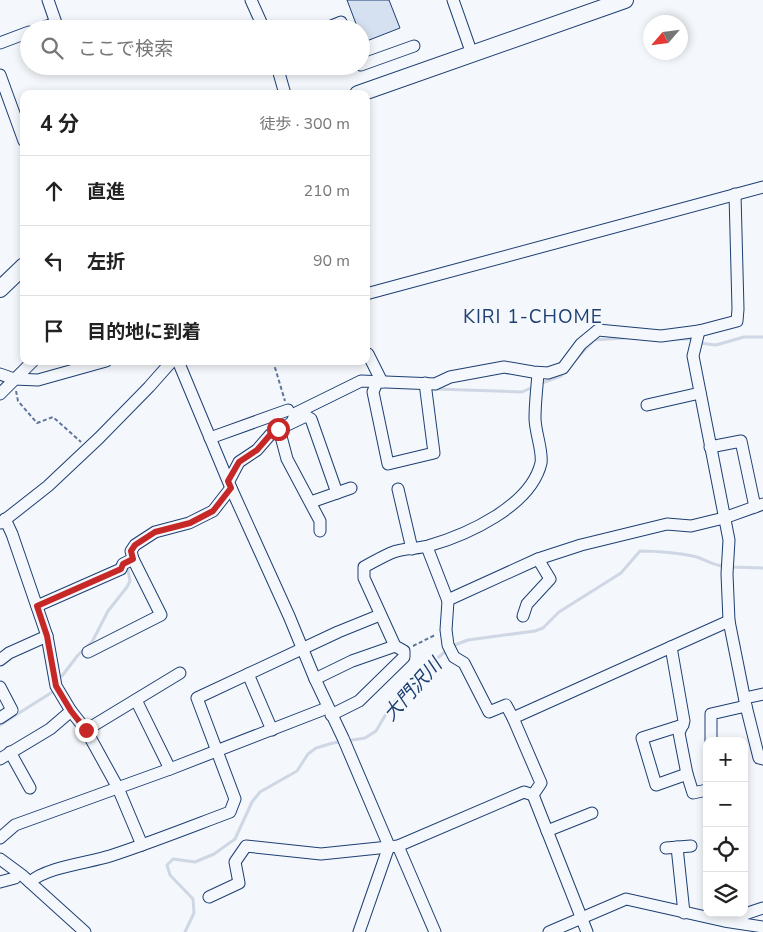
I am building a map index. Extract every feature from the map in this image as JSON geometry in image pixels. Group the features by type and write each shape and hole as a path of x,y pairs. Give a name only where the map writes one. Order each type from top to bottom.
{"highway":[{"path":"369,90 625,0"},
{"path":"0,289 20,270"}],"street":[{"path":"48,0 55,20"},
{"path":"251,0 260,20"},
{"path":"453,0 472,54"},
{"path":"0,43 20,35"},
{"path":"370,62 414,46"},
{"path":"280,75 284,90"},
{"path":"0,76 20,130"},
{"path":"370,293 763,187"},
{"path":"292,422 296,413 361,381 435,384 450,377 504,367 548,373 563,368 581,344 598,330 661,336 699,331 737,321 735,194"},
{"path":"699,331 693,356 729,540 729,622 745,702 759,743 759,758 763,759"},
{"path":"370,359 380,382"},
{"path":"0,394 28,365"},
{"path":"0,374 14,379 38,380 92,365"},
{"path":"142,845 118,788 86,730 71,711 56,686 47,636 12,534 2,521 48,486 89,448 149,388 169,365"},
{"path":"180,365 329,712 435,932"},
{"path":"0,838 15,825 364,698 404,656 380,615 364,578 364,567 392,552 427,546 475,528 506,511 520,498 535,478 541,462 535,418 538,372"},
{"path":"380,382 373,392 388,464 434,454 425,383"},
{"path":"647,405 700,393"},
{"path":"210,438 288,410"},
{"path":"37,606 121,569 129,561 131,551 135,545 155,532 190,523 213,511 230,484 239,462 257,450 278,429 306,416 311,419 337,493"},
{"path":"278,429 287,459 320,521 320,531"},
{"path":"448,602 450,599 538,559 581,545 667,524 691,526 724,518 759,505 741,441 710,447"},
{"path":"311,502 351,488"},
{"path":"398,489 412,549"},
{"path":"427,546 448,602 446,630 450,648 454,657 464,663 490,712 506,705 541,783 533,795"},
{"path":"523,616 527,604 550,579 538,559"},
{"path":"88,652 161,615 129,561"},
{"path":"30,882 42,873 107,857 230,812 235,800 197,698 338,632 380,615"},
{"path":"513,718 729,622"},
{"path":"0,660 9,653 47,636"},
{"path":"671,647 684,721 679,733 687,774 693,793 703,791"},
{"path":"315,680 352,661 399,648"},
{"path":"86,730 180,673"},
{"path":"248,674 272,730"},
{"path":"0,687 12,710 0,718"},
{"path":"711,737 711,714 763,694"},
{"path":"136,700 170,769"},
{"path":"0,759 50,729 71,711"},
{"path":"683,725 642,738 656,785 687,774"},
{"path":"10,752 30,788"},
{"path":"209,897 239,882 236,862 246,846 321,854 394,846 524,792 533,795"},
{"path":"533,795 588,932"},
{"path":"547,831 592,813"},
{"path":"359,932 394,846"},
{"path":"684,912 672,848 691,846"},
{"path":"0,859 30,882 85,932"},
{"path":"0,882 15,878"},
{"path":"549,932 626,899 725,922 763,927"},
{"path":"725,922 763,908"}],"path":[{"path":"274,365 288,410"},
{"path":"14,379 18,401 37,423 53,417 89,448"},
{"path":"399,648 446,630"}],"building":[{"path":"347,0 389,0 400,28 370,40 370,20 355,20"}],"waterway":[{"path":"699,343 716,345 744,337 763,337"},
{"path":"578,357 594,340 624,338"},
{"path":"675,339 691,339"},
{"path":"542,383 561,376 565,371"},
{"path":"436,389 522,392 533,387"},
{"path":"135,539 153,527"},
{"name":"大門沢川","path":"452,646 468,640 535,631 543,628 559,612 621,573 640,551 669,552 697,557 724,566"},
{"path":"62,676 78,655 92,642 108,611 127,587 130,581 127,564"},
{"name":"大門沢川","path":"730,567 763,568"},
{"name":"大門沢川","path":"185,932 194,913 193,899 170,875 167,865 173,859 195,862 214,854 235,839 252,802 260,792 297,771 308,754 316,748 365,738 376,731 392,704 447,650"},
{"path":"0,725 54,691"}],"district":[{"name":"KIRI 1-CHOME","path":"533,316"}],"route":[{"path":"86,730 71,711 56,686 47,636 37,606 121,569 123,564 133,559 131,551 135,545 155,532 190,523 213,511 231,488 228,481 239,462 257,450 278,429"}]}
